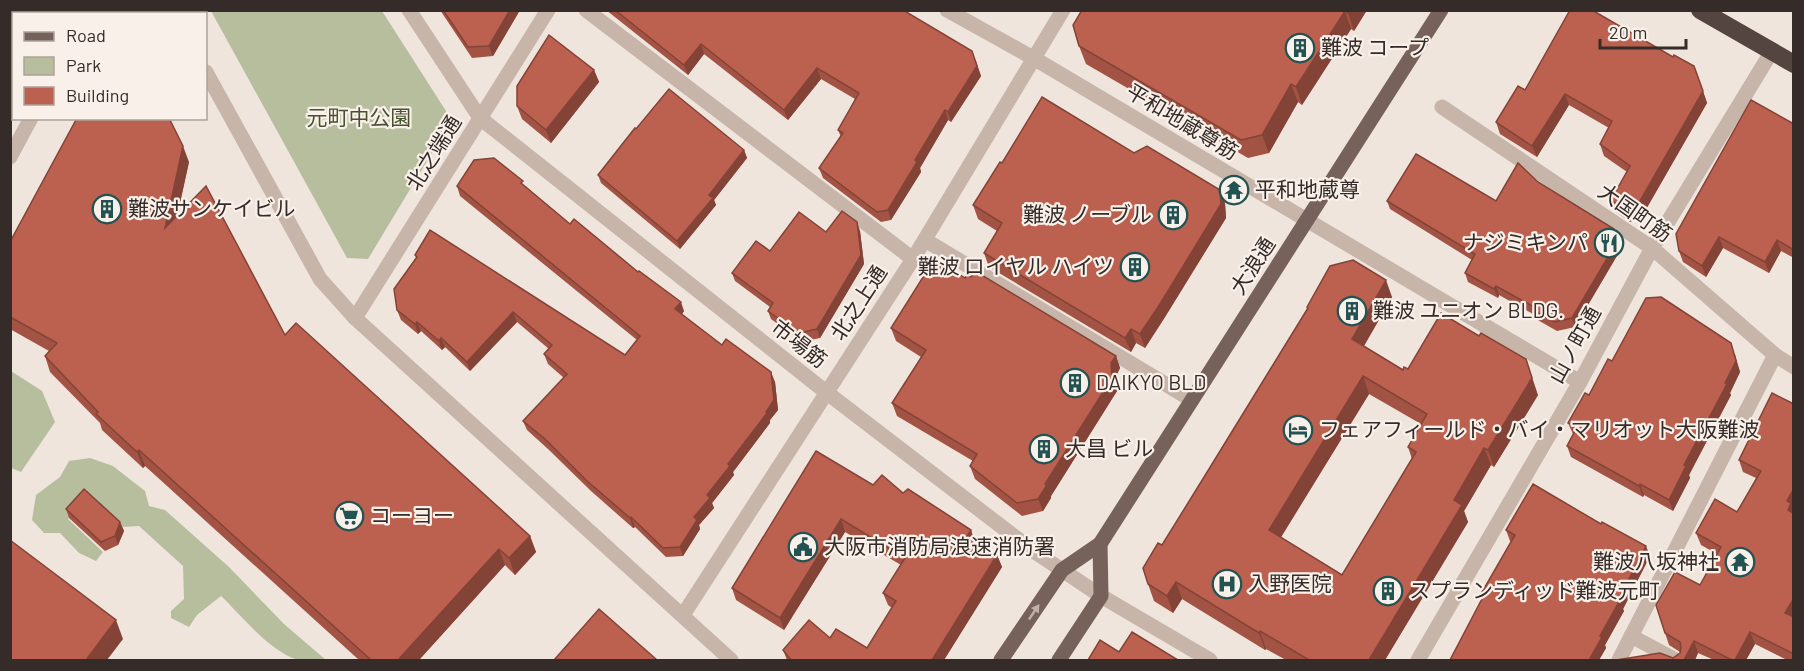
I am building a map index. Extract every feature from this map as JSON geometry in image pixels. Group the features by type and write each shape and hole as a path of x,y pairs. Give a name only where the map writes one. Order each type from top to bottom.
{"highway":[{"path":"1700,10 1794,63"}],"main road":[{"name":"大浪通","path":"1001,660 1062,570 1100,544 1440,10"},
{"path":"1059,660 1101,596 1100,544"}],"street":[{"name":"市場筋","path":"409,10 480,118 826,392 1032,550 1101,596 1210,660"},
{"name":"北之端通","path":"356,318 548,10"},
{"path":"586,10 913,259"},
{"name":"平和地蔵尊筋","path":"947,10 1035,59 1580,382"},
{"name":"北之上通","path":"683,615 925,240 1064,10"},
{"name":"山ノ町通","path":"1418,660 1580,382 1652,248 1772,51"},
{"path":"207,74 320,279 356,318 731,660"},
{"name":"大国町筋","path":"1442,107 1652,248 1775,355 1794,367"},
{"path":"10,156 30,120"},
{"path":"925,240 1192,400"},
{"path":"1618,660 1775,355"},
{"path":"1630,636 1677,660"}],"green space":[{"name":"元町中公園","path":"211,11 382,11 446,111 444,133 368,259 347,258"},
{"path":"11,371 42,391 55,422 21,472 11,468"},
{"path":"90,458 113,466 145,491 149,506 165,510 229,567 284,624 326,660 301,661 277,649 221,596 197,615 189,627 171,618 171,611 184,599 183,566 139,526 123,527 88,496 68,519 103,552 96,561 79,553 60,533 44,533 32,520 36,495 60,477 69,461"}],"building":[{"path":"443,10 510,10 489,46 468,47"},
{"path":"615,10 903,10 972,51 977,66 948,112 945,110 888,210 877,212 819,168 843,133 838,130 859,93 817,68 784,110 701,44 684,65"},
{"path":"1082,10 1349,10 1348,13 1345,11 1296,87 1291,84 1262,135 1241,140 1079,46 1073,25"},
{"path":"1570,10 1592,10 1673,57 1674,55 1694,66 1703,91 1637,206 1626,210 1611,200 1630,166 1600,144 1612,121 1565,94 1532,146 1496,122 1518,86 1525,90"},
{"path":"549,35 594,70 546,130 517,106 517,86"},
{"path":"669,89 744,150 709,195 713,198 677,241 598,175"},
{"path":"1042,97 1134,153 1147,146 1220,190 1221,204 1140,334 1131,329 1125,338 984,253 1002,223 973,205 1000,162 1002,163"},
{"path":"1751,100 1794,124 1794,250 1777,240 1765,262 1719,237 1702,266 1679,251 1676,234"},
{"path":"76,120 170,120 183,146 165,228 206,186 285,335 296,323 530,536 509,558 499,549 398,660 371,660 139,450 137,452 96,414 98,412 45,356 57,343 10,317 10,242"},
{"path":"1416,154 1496,201 1518,163 1538,182 1614,229 1615,245 1572,318 1554,322 1533,310 1534,307 1496,286 1494,289 1465,273 1475,254 1387,201"},
{"path":"494,158 570,224 574,219 638,272 681,302 675,309 722,345 726,339 771,372 774,400 767,413 728,464 730,466 707,495 710,498 694,517 697,520 680,547 663,548 523,421 567,374 544,354 552,345 513,312 467,362 441,338 439,341 417,322 415,324 397,310 394,289 417,257 415,255 430,230 625,355 640,336 457,186 474,160"},
{"path":"842,211 857,222 861,255 817,329 799,333 768,311 773,303 732,273 756,241 770,251 799,212 826,232"},
{"path":"1353,260 1386,280 1352,339 1403,370 1404,367 1408,369 1441,313 1479,336 1481,333 1526,359 1532,378 1488,450 1484,448 1454,500 1462,505 1369,660 1309,660 1260,631 1259,633 1176,582 1167,596 1148,584 1143,568 1158,543 1162,545 1308,308 1330,266","holes":["1363,376 1427,414 1408,447 1416,452 1342,575 1269,530"]},
{"path":"930,266 937,270 940,266 945,269 947,266 965,278 967,275 971,277 975,271 1116,356 1111,363 1112,378 1045,484 1047,485 1038,499 1017,503 970,466 977,454 892,403 926,350 891,328"},
{"path":"1661,297 1731,343 1736,361 1725,383 1727,384 1684,465 1686,466 1669,500 1567,446 1577,427 1568,423 1585,393 1589,395 1608,359 1612,361 1646,298"},
{"name":"難波八坂神社","path":"1772,393 1794,404 1794,488 1787,501 1791,503 1788,510 1794,514 1794,598 1785,613 1794,617 1794,654 1750,632 1735,660 1694,641 1684,660 1616,660 1660,653 1673,658 1680,653 1680,642 1665,633 1656,605 1675,572 1700,585 1721,547 1696,533 1715,499 1737,512 1761,471 1739,460"},
{"path":"816,451 873,485 882,475 903,493 908,489 971,530 967,536 997,555 932,660 791,660 783,650 809,620 830,638 836,629 867,648 896,601 883,593 905,558 841,519 780,618 732,588"},
{"path":"1533,484 1601,524 1602,522 1646,546 1589,660 1450,660 1485,593 1482,592 1515,535 1506,530"},
{"path":"84,489 120,522 115,536 101,542 66,509"},
{"path":"10,540 116,620 86,660 10,660"},
{"path":"599,609 657,660 554,660"},
{"path":"1132,632 1178,660 1088,660 1100,640 1119,652"}],"place":[{"name":"難波 コープ","path":"1300,48"},
{"name":"平和地蔵尊","path":"1234,190"},
{"name":"難波サンケイビル","path":"107,209"},
{"name":"難波 ノーブル","path":"1173,215"},
{"name":"ナジミキンパ","path":"1609,243"},
{"name":"難波 ロイヤル ハイツ","path":"1135,267"},
{"name":"難波 ユニオン BLDG.","path":"1352,311"},
{"name":"DAIKYO BLD","path":"1075,383"},
{"name":"フェアフィールド・バイ・マリオット大阪難波","path":"1298,430"},
{"name":"大昌 ビル","path":"1044,449"},
{"name":"コーヨー","path":"349,516"},
{"name":"大阪市消防局浪速消防署","path":"803,547"},
{"name":"難波八坂神社","path":"1740,562"},
{"name":"入野医院","path":"1227,584"},
{"name":"スプランディッド難波元町","path":"1388,591"}]}
